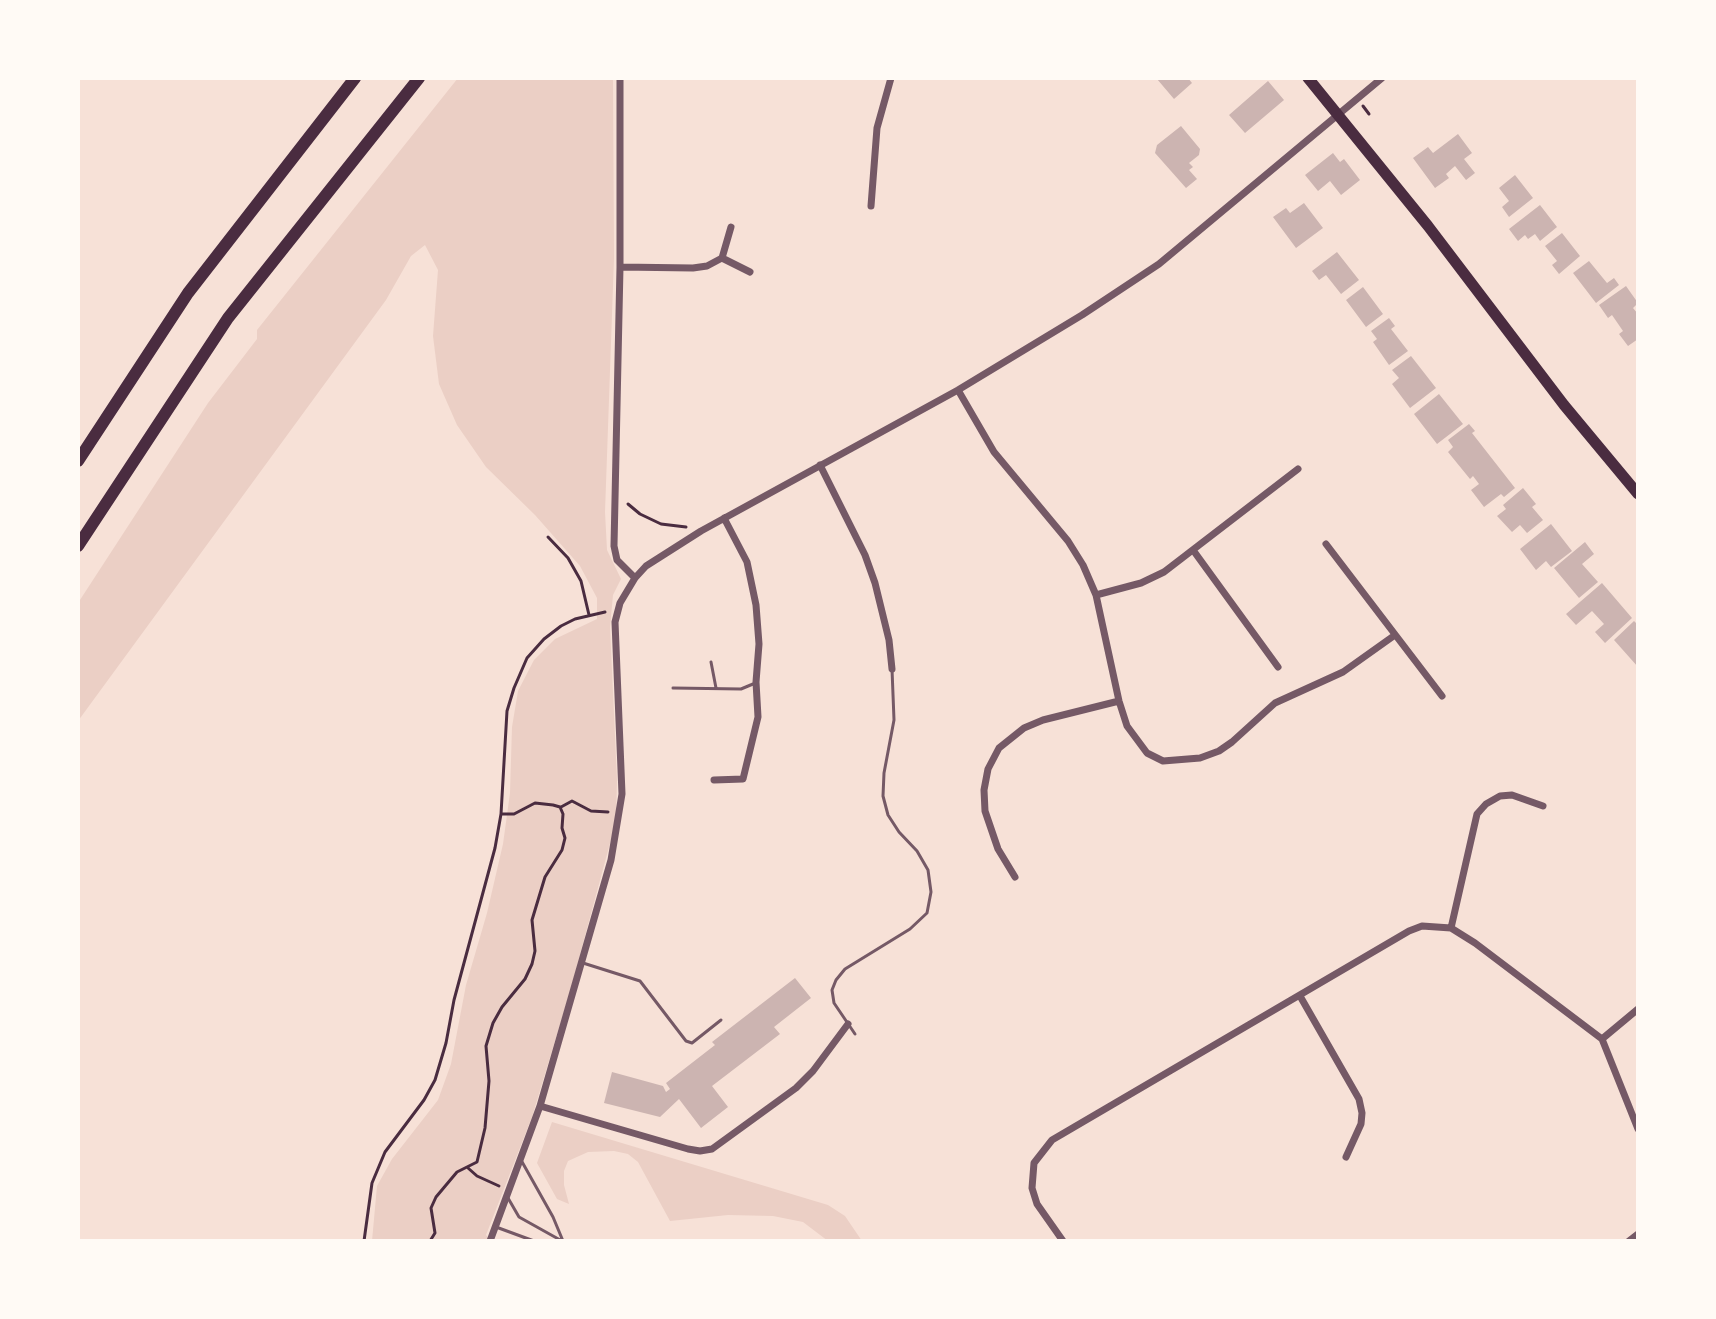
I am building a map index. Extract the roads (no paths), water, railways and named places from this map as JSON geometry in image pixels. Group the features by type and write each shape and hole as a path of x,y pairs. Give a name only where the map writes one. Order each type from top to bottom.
{"highway":[{"path":"78,461 188,293 355,78"},
{"path":"78,546 228,318 419,78"},
{"path":"1308,78 1428,226 1564,405 1638,494"}],"street":[{"path":"620,78 620,267 614,546 617,560 635,578"},
{"path":"871,206 877,128 891,78"},
{"path":"490,1241 540,1106 611,860 620,812 617,613 635,578 646,566 701,531 958,390 1159,264 1382,78"},
{"path":"620,267 707,266 722,258 731,227"},
{"path":"722,258 750,272"},
{"path":"958,390 994,452 1068,541 1083,565 1096,595 1127,726 1147,753 1163,761 1200,758 1232,742 1275,703 1343,672 1395,635"},
{"path":"820,465 865,555 875,583 889,640 892,669"},
{"path":"1096,595 1141,583 1164,572 1298,469"},
{"path":"714,780 743,779 758,717 756,682 759,644 751,576 724,518"},
{"path":"1326,544 1442,696"},
{"path":"1193,550 1278,667"},
{"path":"1015,877 998,849 985,811 984,790 988,769 999,748 1024,728 1043,720 1119,701"},
{"path":"1451,928 1477,814 1500,796 1512,795 1543,806"},
{"path":"1063,1241 1037,1204 1032,1188 1034,1163 1052,1140 1409,931 1434,925 1451,928 1475,943 1602,1039 1638,1129"},
{"path":"1300,996 1359,1099 1361,1124 1346,1157"},
{"path":"1602,1039 1638,1009"},
{"path":"540,1106 688,1149 712,1149 796,1088 813,1071 848,1024"},
{"path":"1629,1241 1638,1234"}],"lane":[{"path":"711,662 716,688"},
{"path":"855,1034 834,1003 832,990 836,980 845,969 910,929 927,913 931,892 928,870 888,815 883,796 894,720 892,669"},
{"path":"673,688 741,689 756,682"},
{"path":"583,963 640,981 686,1041 692,1043 721,1020"},
{"path":"521,1160 553,1217 562,1241"},
{"path":"509,1194 519,1217 562,1241"},
{"path":"496,1227 534,1241"}]}
